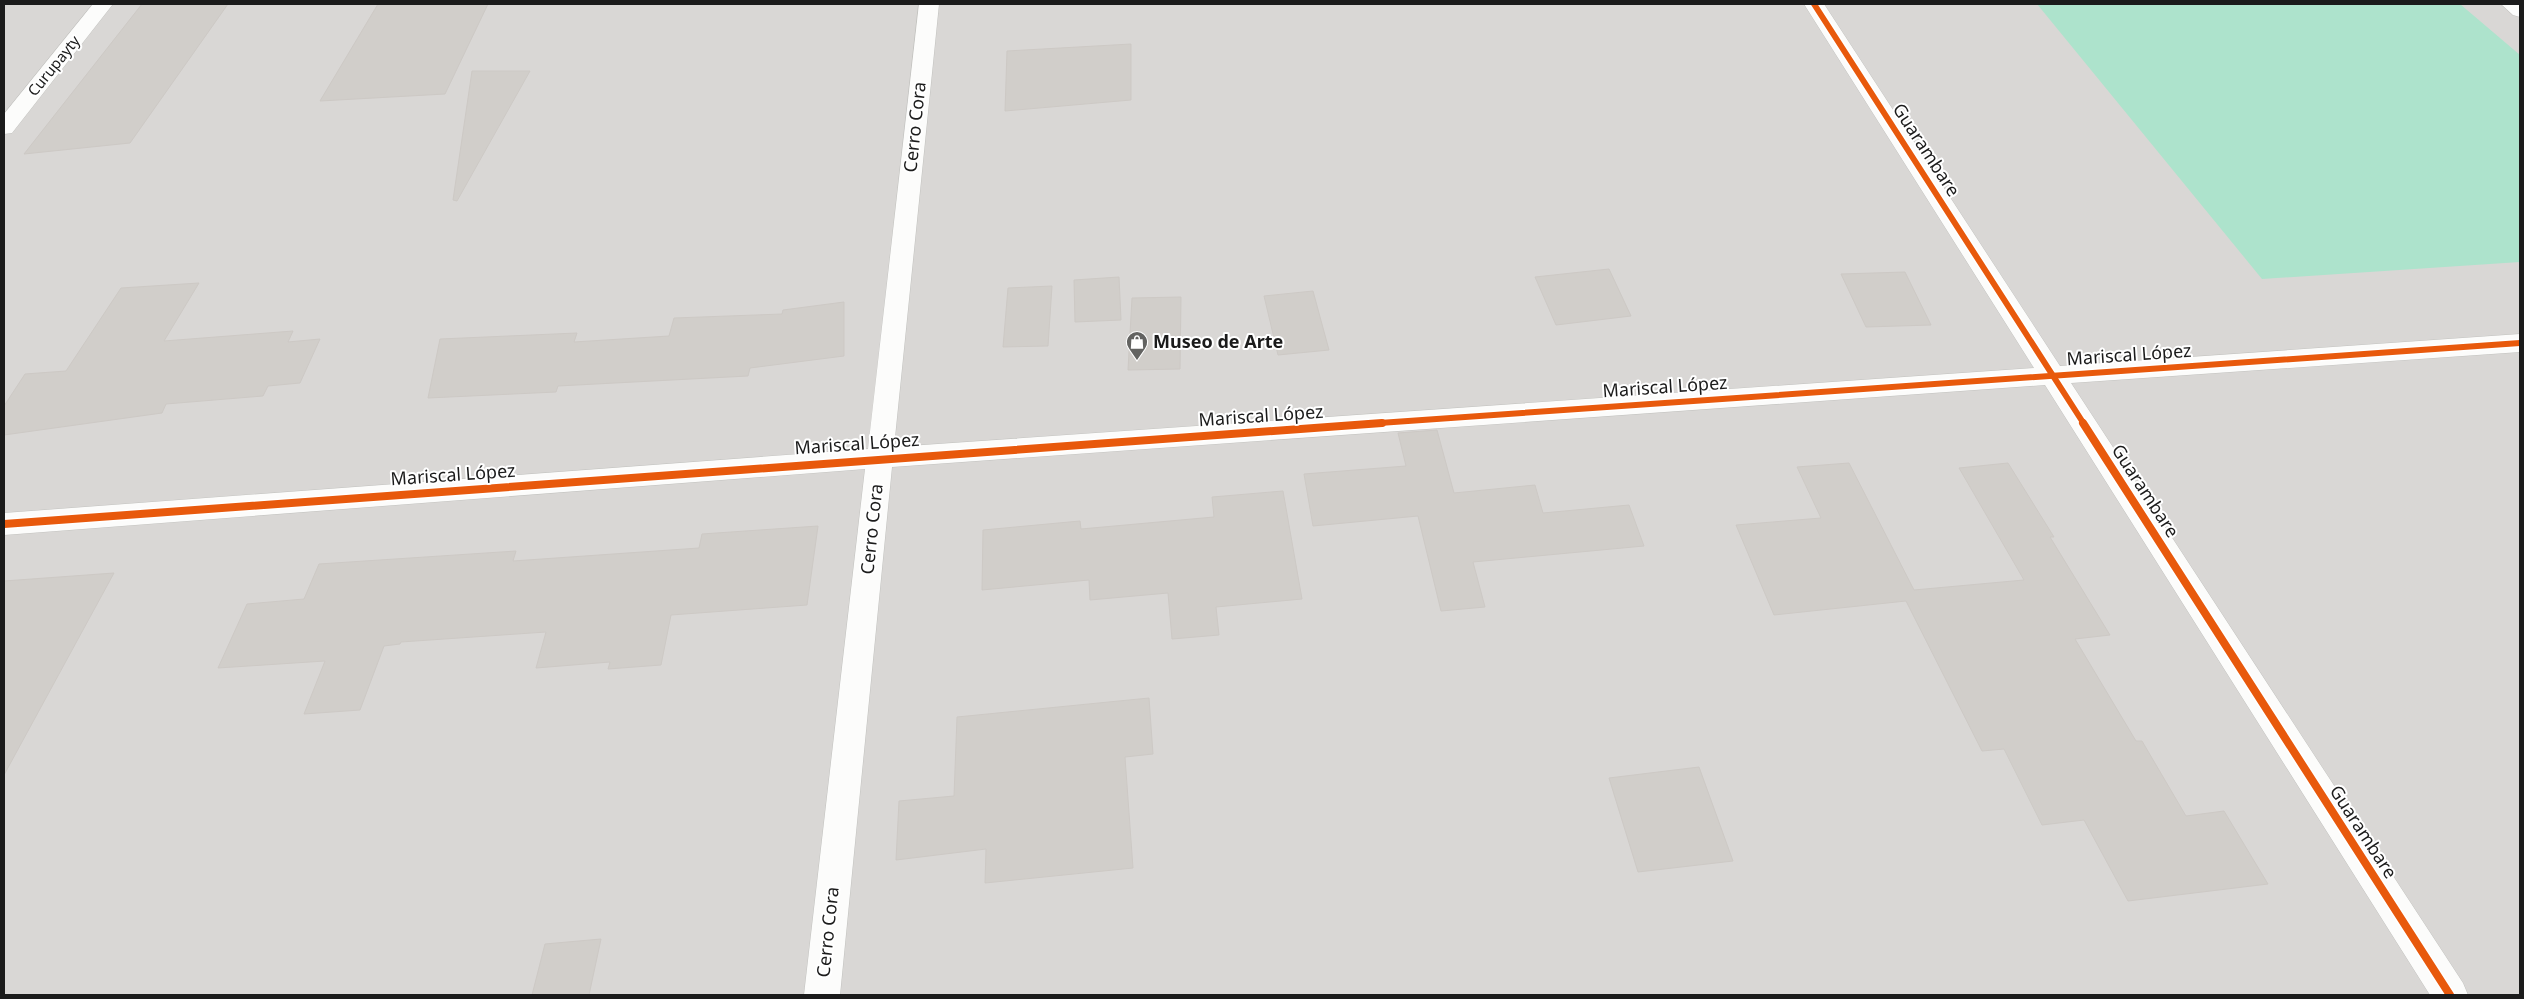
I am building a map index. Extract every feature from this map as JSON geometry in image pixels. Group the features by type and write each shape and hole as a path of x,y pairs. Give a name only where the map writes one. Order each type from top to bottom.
{"street":[{"name":"Curupayty","path":"4,128 103,4"},
{"name":"Cerro Cora","path":"822,995 928,4"},
{"name":"Guarambare","path":"1814,4 2450,995"},
{"path":"2512,4 2520,11"},
{"name":"Mariscal López","path":"4,524 880,458 2520,343"}],"shaded area":[{"path":"4,4 2520,4 2520,995 4,995"}],"green space":[{"path":"2037,4 2460,4 2520,55 2520,262 2262,279"}],"building":[{"path":"142,4 228,4 130,143 24,154"},
{"path":"378,4 488,4 445,94 320,101"},
{"path":"1131,44 1131,100 1005,111 1007,51"},
{"path":"472,71 530,71 457,201 453,200"},
{"path":"1609,269 1631,316 1556,325 1535,277"},
{"path":"1905,272 1931,325 1866,327 1841,274"},
{"path":"1119,277 1121,320 1075,322 1074,280"},
{"path":"199,283 164,341 293,331 288,342 320,339 300,383 268,386 263,396 166,404 162,413 4,435 4,406 25,374 66,371 121,288"},
{"path":"1052,286 1048,346 1003,347 1008,288"},
{"path":"1313,291 1329,350 1278,355 1264,296"},
{"path":"1181,297 1180,369 1128,370 1132,298"},
{"path":"844,302 844,356 750,368 748,376 558,386 556,392 428,398 440,339 577,333 574,342 669,336 674,318 782,314 783,310"},
{"path":"1437,430 1454,493 1535,485 1543,513 1629,505 1644,546 1473,562 1485,607 1441,611 1418,516 1313,526 1304,474 1406,466 1398,433"},
{"path":"1849,463 1914,590 2024,580 1959,468 2008,463 2054,537 2050,537 2110,635 2075,639 2136,741 2142,741 2186,816 2224,811 2268,884 2128,901 2084,820 2042,825 2004,749 1982,751 1906,601 1774,615 1736,525 1821,518 1797,467"},
{"path":"1283,491 1302,599 1216,607 1219,635 1172,639 1168,593 1090,600 1089,580 982,590 983,530 1080,521 1081,529 1214,517 1212,497"},
{"path":"818,526 807,605 671,615 661,665 608,669 610,662 536,668 546,632 401,642 400,644 384,646 360,710 304,714 325,661 218,668 247,604 304,599 319,564 516,551 513,561 699,548 702,534"},
{"path":"114,573 4,775 4,581"},
{"path":"1149,698 1153,754 1125,757 1133,868 985,883 986,849 896,860 899,801 954,796 957,717"},
{"path":"1699,767 1733,861 1638,872 1609,778"},
{"path":"601,939 589,995 532,995 545,944"}],"cycle path":[{"path":"1814,4 2450,995"},
{"path":"4,524 880,458 2520,343"}],"place":[{"name":"Museo de Arte","path":"1137,361"}]}
